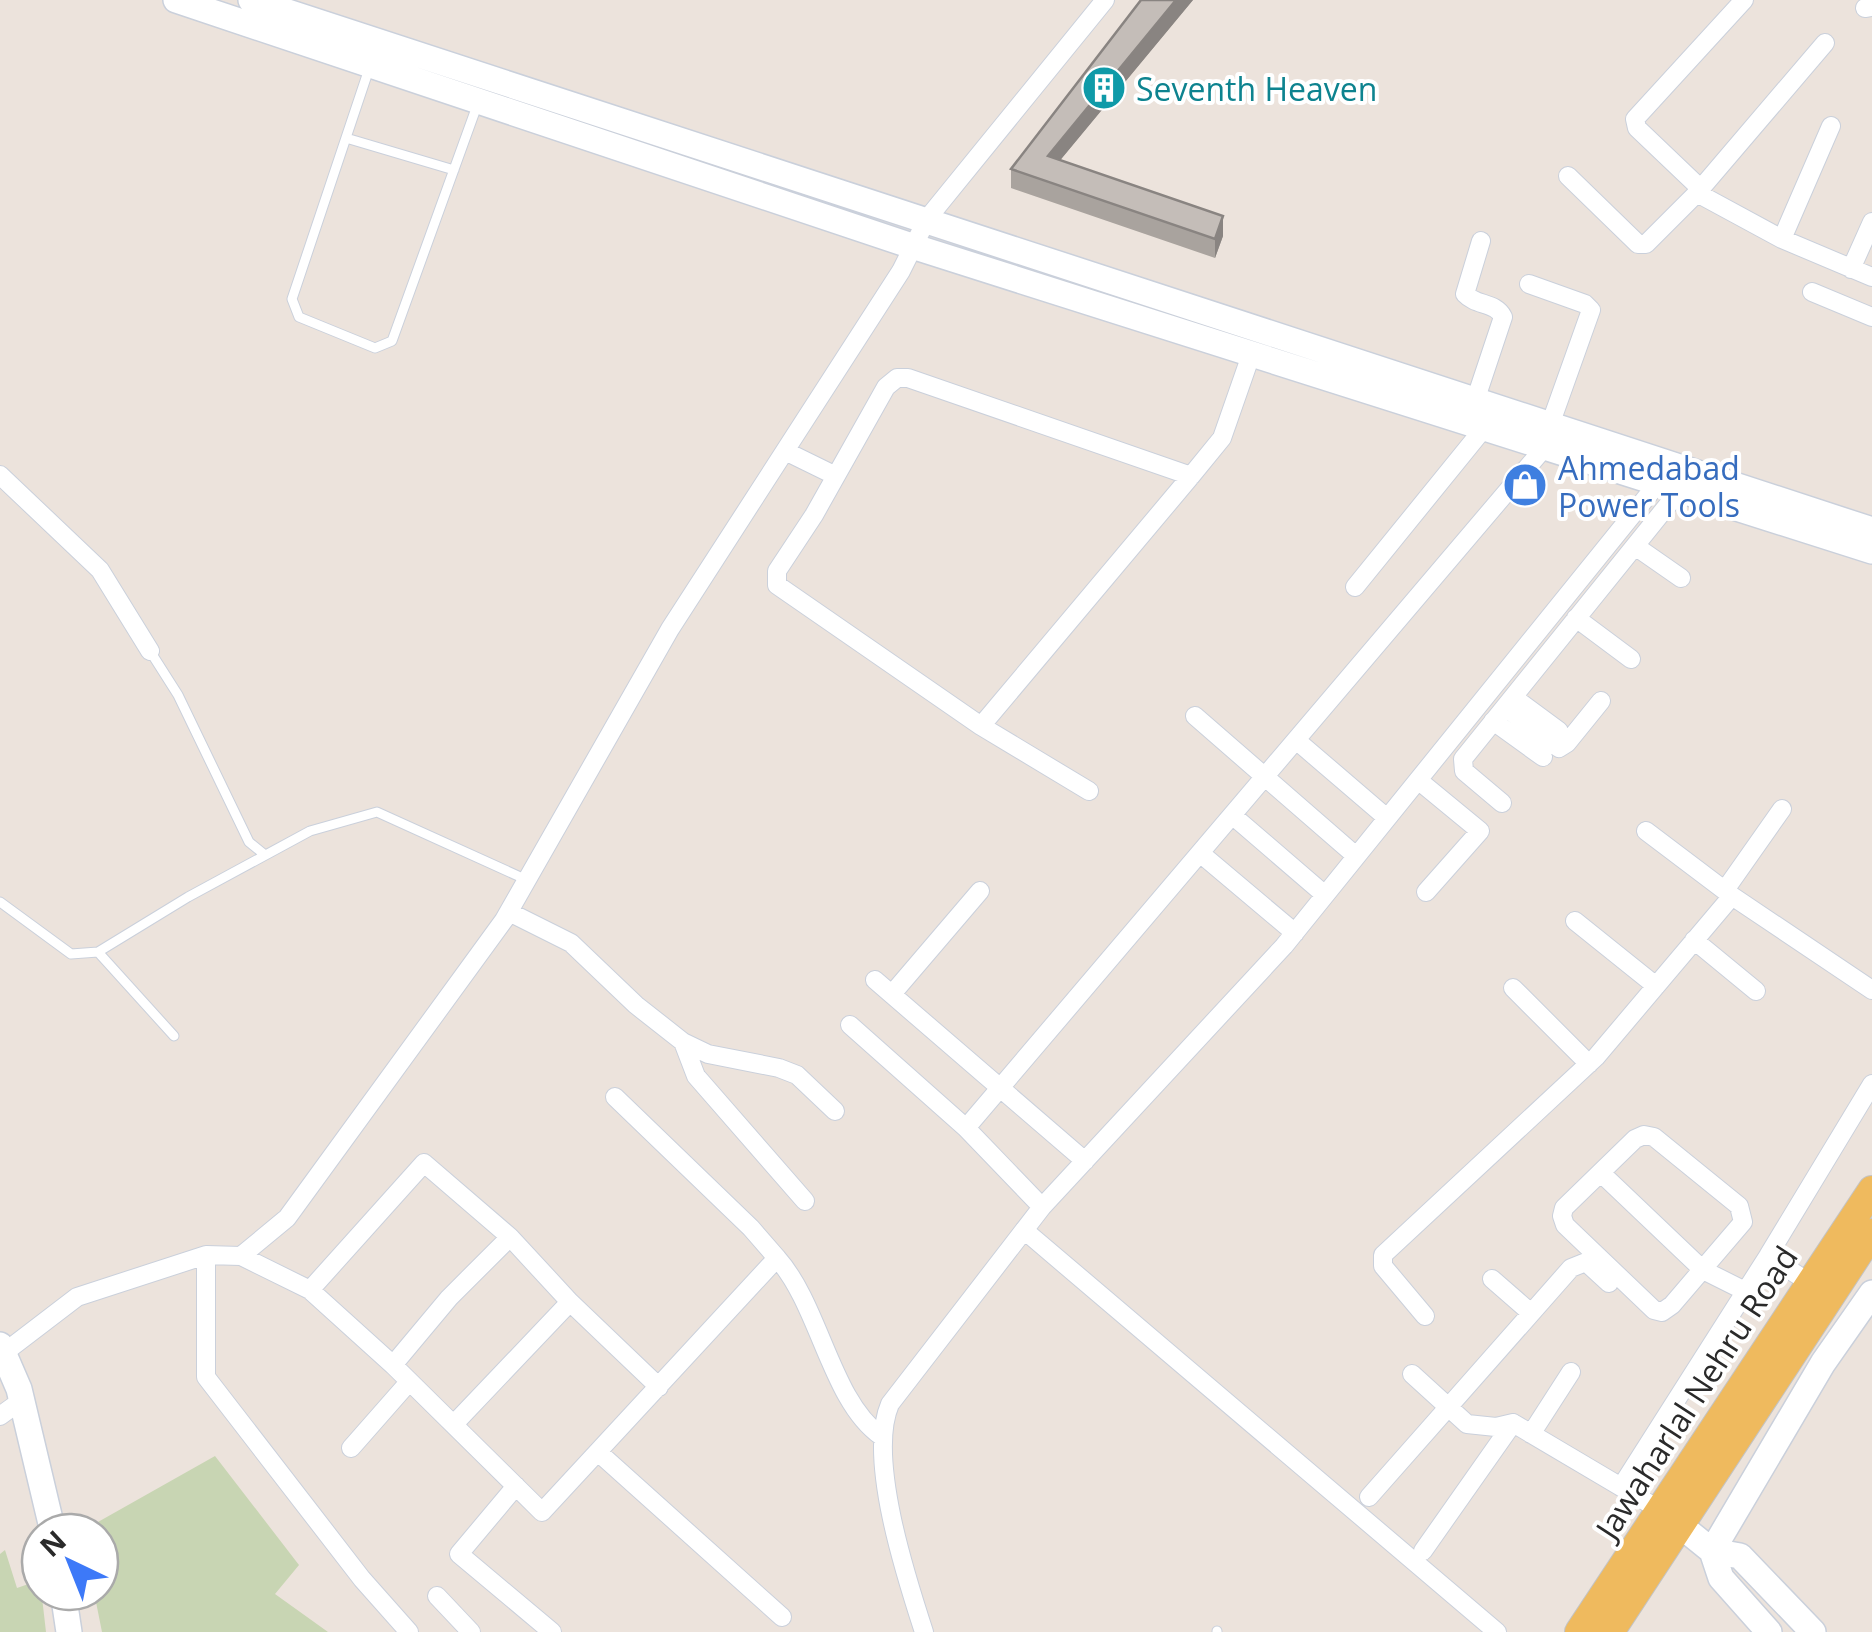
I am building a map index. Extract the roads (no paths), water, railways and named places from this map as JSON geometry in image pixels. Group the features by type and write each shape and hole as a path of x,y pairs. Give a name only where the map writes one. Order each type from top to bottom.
{"main road":[{"name":"Jawaharlal Nehru Road","path":"1610,1632 1670,1517 1810,1283 1872,1190"},
{"name":"Jawaharlal Nehru Road","path":"1579,1632 1670,1517 1872,1233"}],"street":[{"path":"176,0 916,246 1484,428 1547,437 1872,530"},
{"path":"251,0 1475,400 1547,437 1669,487 1872,551"},
{"path":"241,1256 287,1218 509,912 670,630 916,246 927,220 1105,0"},
{"path":"1744,0 1635,119 1637,128 1699,191 1782,239 1872,277"},
{"path":"1568,176 1642,245 1699,191 1825,44"},
{"path":"1782,239 1831,126"},
{"path":"1851,268 1872,222"},
{"path":"1475,400 1503,317 1498,309 1465,294 1481,241"},
{"path":"966,1128 1547,437 1591,310 1585,304 1529,284"},
{"path":"1812,292 1872,316"},
{"path":"981,726 1222,438 1252,352"},
{"path":"1089,790 981,726 786,594 777,585 777,571 886,386 897,378 908,378 1191,476"},
{"path":"1356,586 1484,428"},
{"path":"785,451 836,476"},
{"path":"0,475 100,570 150,651"},
{"path":"1502,803 1462,765 1635,546 1669,487"},
{"path":"924,1632 894,1530 880,1436 890,1404 1042,1207 1295,933 1418,780 1669,487"},
{"path":"1635,546 1681,578"},
{"path":"1576,618 1630,659"},
{"path":"1504,708 1559,748 1568,743 1601,701"},
{"path":"1504,708 1559,731"},
{"path":"1504,708 1543,757"},
{"path":"1195,716 1356,856"},
{"path":"1296,740 1387,818"},
{"path":"1418,780 1480,831 1426,892"},
{"path":"1425,1316 1383,1266 1383,1255 1589,1064 1694,940 1782,809"},
{"path":"1232,815 1325,896"},
{"path":"1646,831 1872,990"},
{"path":"1200,853 1295,933"},
{"path":"892,994 980,891"},
{"path":"509,912 570,943 636,1005 683,1042 708,1054 797,1075 835,1111"},
{"path":"1576,921 1656,986"},
{"path":"1694,940 1756,991"},
{"path":"876,980 1085,1161"},
{"path":"1512,988 1589,1064"},
{"path":"850,1025 966,1128 1042,1207"},
{"path":"683,1042 696,1076 805,1201"},
{"path":"1621,1487 1872,1084"},
{"path":"615,1097 751,1228 776,1258 810,1310 857,1412 880,1436"},
{"path":"1644,1135 1654,1137 1739,1206 1744,1222 1703,1270 1668,1310 1654,1310 1563,1220 1564,1208 1635,1139 1644,1135"},
{"path":"310,1290 424,1163 510,1237 570,1302 659,1387"},
{"path":"1601,1173 1703,1270 1746,1291"},
{"path":"1024,1230 1497,1632"},
{"path":"393,1365 449,1298 510,1237"},
{"path":"206,1255 206,1377 362,1579 408,1632"},
{"path":"48,1512 22,1400 4,1361 77,1297 206,1255 241,1256 310,1290 393,1365 542,1512 776,1258"},
{"path":"1768,1256 1810,1283"},
{"path":"1369,1497 1578,1263 1586,1262 1624,1296"},
{"path":"1492,1280 1531,1313"},
{"path":"1768,1632 1721,1578 1712,1551 1823,1363 1872,1293"},
{"path":"454,1424 570,1302"},
{"path":"1532,1434 1571,1372"},
{"path":"1412,1374 1468,1424 1496,1427 1513,1423 1670,1517 1712,1551 1740,1556 1813,1632"},
{"path":"351,1448 409,1382"},
{"path":"0,1416 22,1400"},
{"path":"1424,1551 1513,1423"},
{"path":"598,1452 782,1617"},
{"path":"516,1486 458,1554 552,1632"},
{"path":"437,1596 471,1632"}],"lane":[{"path":"371,64 292,299 299,317 375,348 392,341 479,99"},
{"path":"346,138 454,170"},
{"path":"150,651 178,695 249,842 265,855"},
{"path":"0,902 72,954 98,952 188,897 310,831 377,812 527,880"},
{"path":"98,952 174,1036"}],"place":[{"name":"Seventh Heaven","path":"1104,88"},
{"name":"Ahmedabad Power Tools","path":"1525,485"}]}
